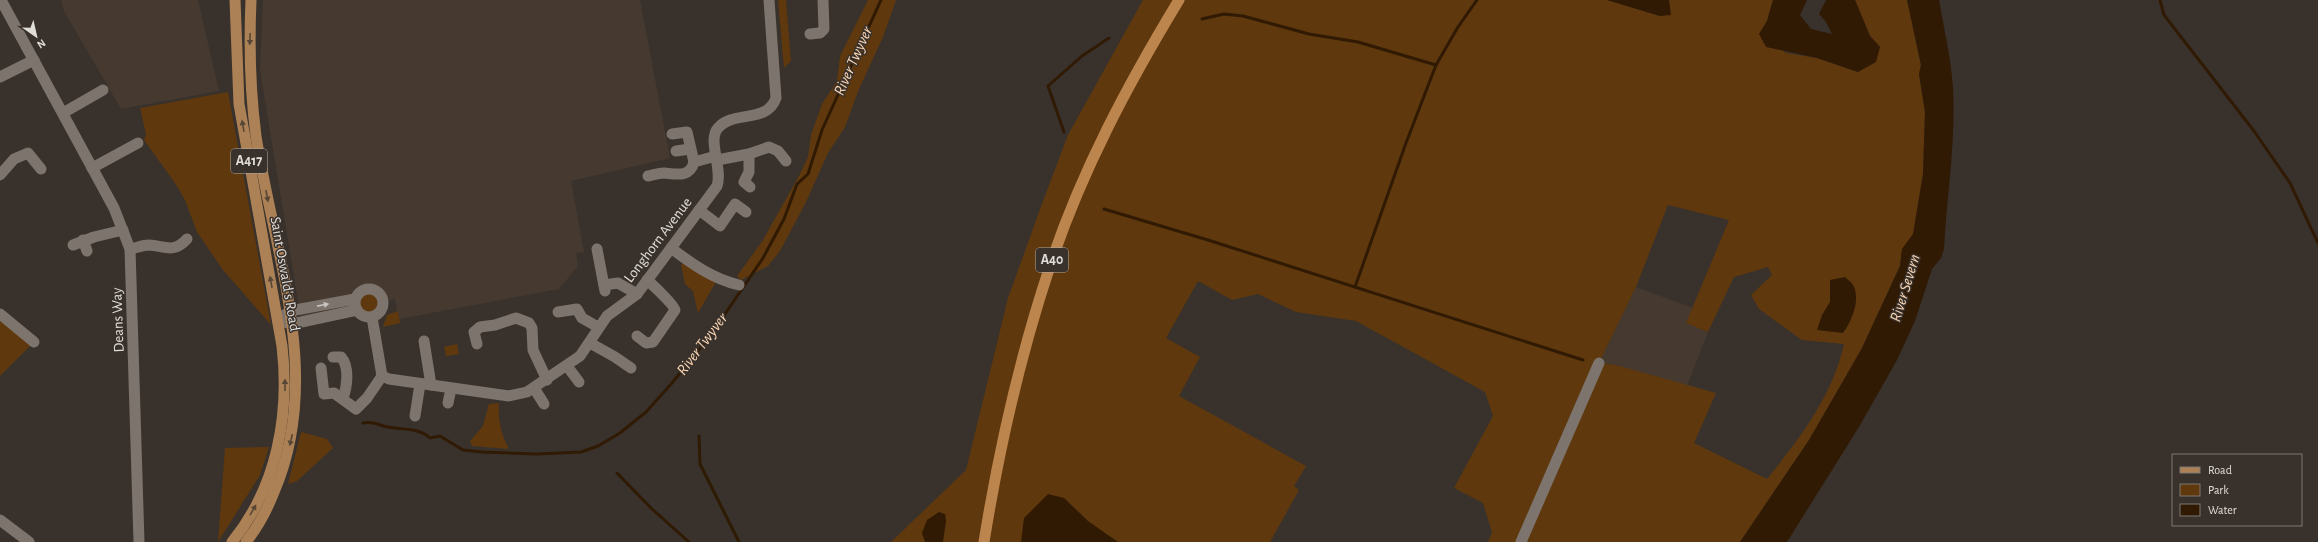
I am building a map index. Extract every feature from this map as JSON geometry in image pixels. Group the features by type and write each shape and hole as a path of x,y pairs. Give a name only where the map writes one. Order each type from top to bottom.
{"highway":[{"name":"A40","path":"984,542 999,451 1029,335 1050,265 1079,191 1113,116 1179,0"}],"main road":[{"name":"Saint Oswald's Road","path":"232,542 256,506 265,486 282,429 285,370 278,321 239,104 235,0"},
{"name":"Saint Oswald's Road","path":"246,542 268,507 278,482 293,430 297,388 296,352 290,311 262,168 252,106 249,51 251,0"}],"street":[{"name":"Deans Way","path":"1,0 114,208 130,249 139,542"},
{"name":"Longhorn Avenue","path":"382,376 389,380 509,396 527,392 547,380 580,356 590,343 598,327 606,316 637,294 699,210 719,179 714,135 717,128 724,122 764,112 773,105 776,98 769,0"},
{"path":"810,34 820,33 824,29 823,0"},
{"path":"0,77 34,60"},
{"path":"63,113 100,96"},
{"path":"648,176 664,173 675,176 687,173 692,168 694,162 687,132 672,134"},
{"path":"92,168 138,143"},
{"path":"694,162 749,154 769,147 778,152 786,161"},
{"path":"676,151 690,149"},
{"path":"0,175 14,159 28,153 41,169"},
{"path":"749,154 749,172 744,182 750,187"},
{"path":"699,210 720,226 736,204 746,212"},
{"path":"87,251 78,242 123,230"},
{"path":"130,249 147,245 168,249 176,247 187,239"},
{"path":"671,248 706,273 721,280 739,285"},
{"path":"597,249 604,288 618,283 637,294"},
{"path":"636,336 646,343 652,343 675,310 674,306 663,297 660,290 647,280"},
{"path":"278,321 292,324 356,305 364,290 372,288 380,292 384,300 383,309 372,317 364,316 356,305"},
{"path":"278,321 290,311 356,305"},
{"path":"558,312 577,309 582,318 598,327"},
{"path":"0,314 34,342"},
{"path":"321,368 324,394 334,393 343,398 356,409 367,398 382,376 372,317"},
{"path":"477,344 474,332 480,327 496,325 516,318 529,323 532,328 533,350 547,380"},
{"path":"415,416 426,385 424,341"},
{"path":"590,343 615,356 631,368"},
{"path":"334,357 341,357 344,360 347,385 343,398"},
{"path":"1521,542 1599,363"},
{"path":"567,366 579,382"},
{"path":"534,388 544,404"},
{"path":"448,403 451,389"},
{"path":"0,520 29,542"}],"shaded area":[{"path":"61,0 198,0 219,91 121,109 64,11"},
{"path":"263,0 640,0 670,158 571,181 584,252 576,253 578,266 559,289 399,319 395,299 301,319 260,70"},
{"path":"1636,287 1693,308 1687,323 1708,332 1687,386 1616,365 1599,363"}],"green space":[{"path":"778,0 786,0 791,61 784,68"},
{"path":"868,0 896,0 883,37 859,89 845,127 828,153 806,202 780,251 768,266 741,280 737,276 763,240 808,157 811,135 822,104 837,81 840,56"},
{"path":"1143,0 1607,0 1660,16 1669,0 1773,0 1767,21 1759,34 1786,53 1817,58 1858,72 1880,47 1870,36 1855,0 1907,0 1921,65 1919,74 1925,112 1923,174 1913,235 1902,249 1900,266 1862,348 1809,440 1740,542 1488,542 1492,532 1483,503 1454,488 1493,416 1485,392 1356,321 1296,312 1258,294 1232,300 1198,281 1166,338 1200,357 1179,396 1306,466 1294,486 1299,490 1270,542 891,542 966,470 1008,298 1068,135","holes":["1668,205 1729,220 1686,323 1708,332 1734,277 1768,267 1772,275 1751,295 1759,309 1802,340 1844,344 1832,382 1823,399 1803,432 1767,479 1694,443 1716,393 1616,365 1599,363 1636,287"]},
{"path":"228,92 271,325 223,270 197,232 185,200 175,183 144,140 146,134 140,108"},
{"path":"684,261 717,280 698,313 693,291 685,284 681,265"},
{"path":"369,294 375,297 378,303 375,309 369,312 363,309 360,303 363,297"},
{"path":"398,311 400,323 383,327 387,315"},
{"path":"0,314 34,342 0,376"},
{"path":"457,344 459,354 446,356 444,347"},
{"path":"499,403 501,427 509,449 472,446 470,441 483,426 489,404"},
{"path":"301,432 327,439 333,448 297,481 288,484"},
{"path":"269,447 260,475 218,542 225,448"}],"water":[{"path":"1607,0 1669,0 1671,15 1660,16"},
{"path":"1773,0 1807,0 1800,15 1811,29 1832,34 1826,22 1819,14 1826,0 1855,0 1870,36 1880,47 1876,62 1858,72 1817,58 1766,47 1759,34 1767,21"},
{"name":"River Severn","path":"1907,0 1939,0 1951,65 1954,107 1951,168 1944,249 1941,258 1932,269 1915,321 1897,360 1859,427 1787,542 1740,542 1809,440 1862,348 1900,266 1902,249 1913,234 1923,174 1925,112 1919,74 1921,65"},
{"path":"1845,277 1853,284 1856,293 1856,305 1849,323 1843,333 1817,330 1822,315 1830,302 1830,280"},
{"path":"1048,494 1064,498 1088,521 1118,542 1021,542 1024,518"},
{"path":"939,512 945,514 946,521 943,542 925,542 922,533 927,520"}],"waterway":[{"name":"River Twyver","path":"363,423 373,423 388,427 415,430 430,438 440,436 463,450 537,454 581,452 598,446 620,433 646,412 672,383 710,336 763,258 784,219 797,184 808,174 822,130 881,0"},
{"path":"1202,19 1224,14 1243,16 1309,34 1358,42 1436,65 1458,27 1477,0"},
{"path":"2160,0 2164,15 2254,131 2290,183 2318,243"},
{"path":"1064,132 1048,86 1082,56 1109,38"},
{"path":"1355,287 1406,143 1436,65"},
{"path":"1104,209 1208,240 1583,360"},
{"path":"699,436 700,464 739,542"},
{"path":"617,473 652,509 689,542"}]}
